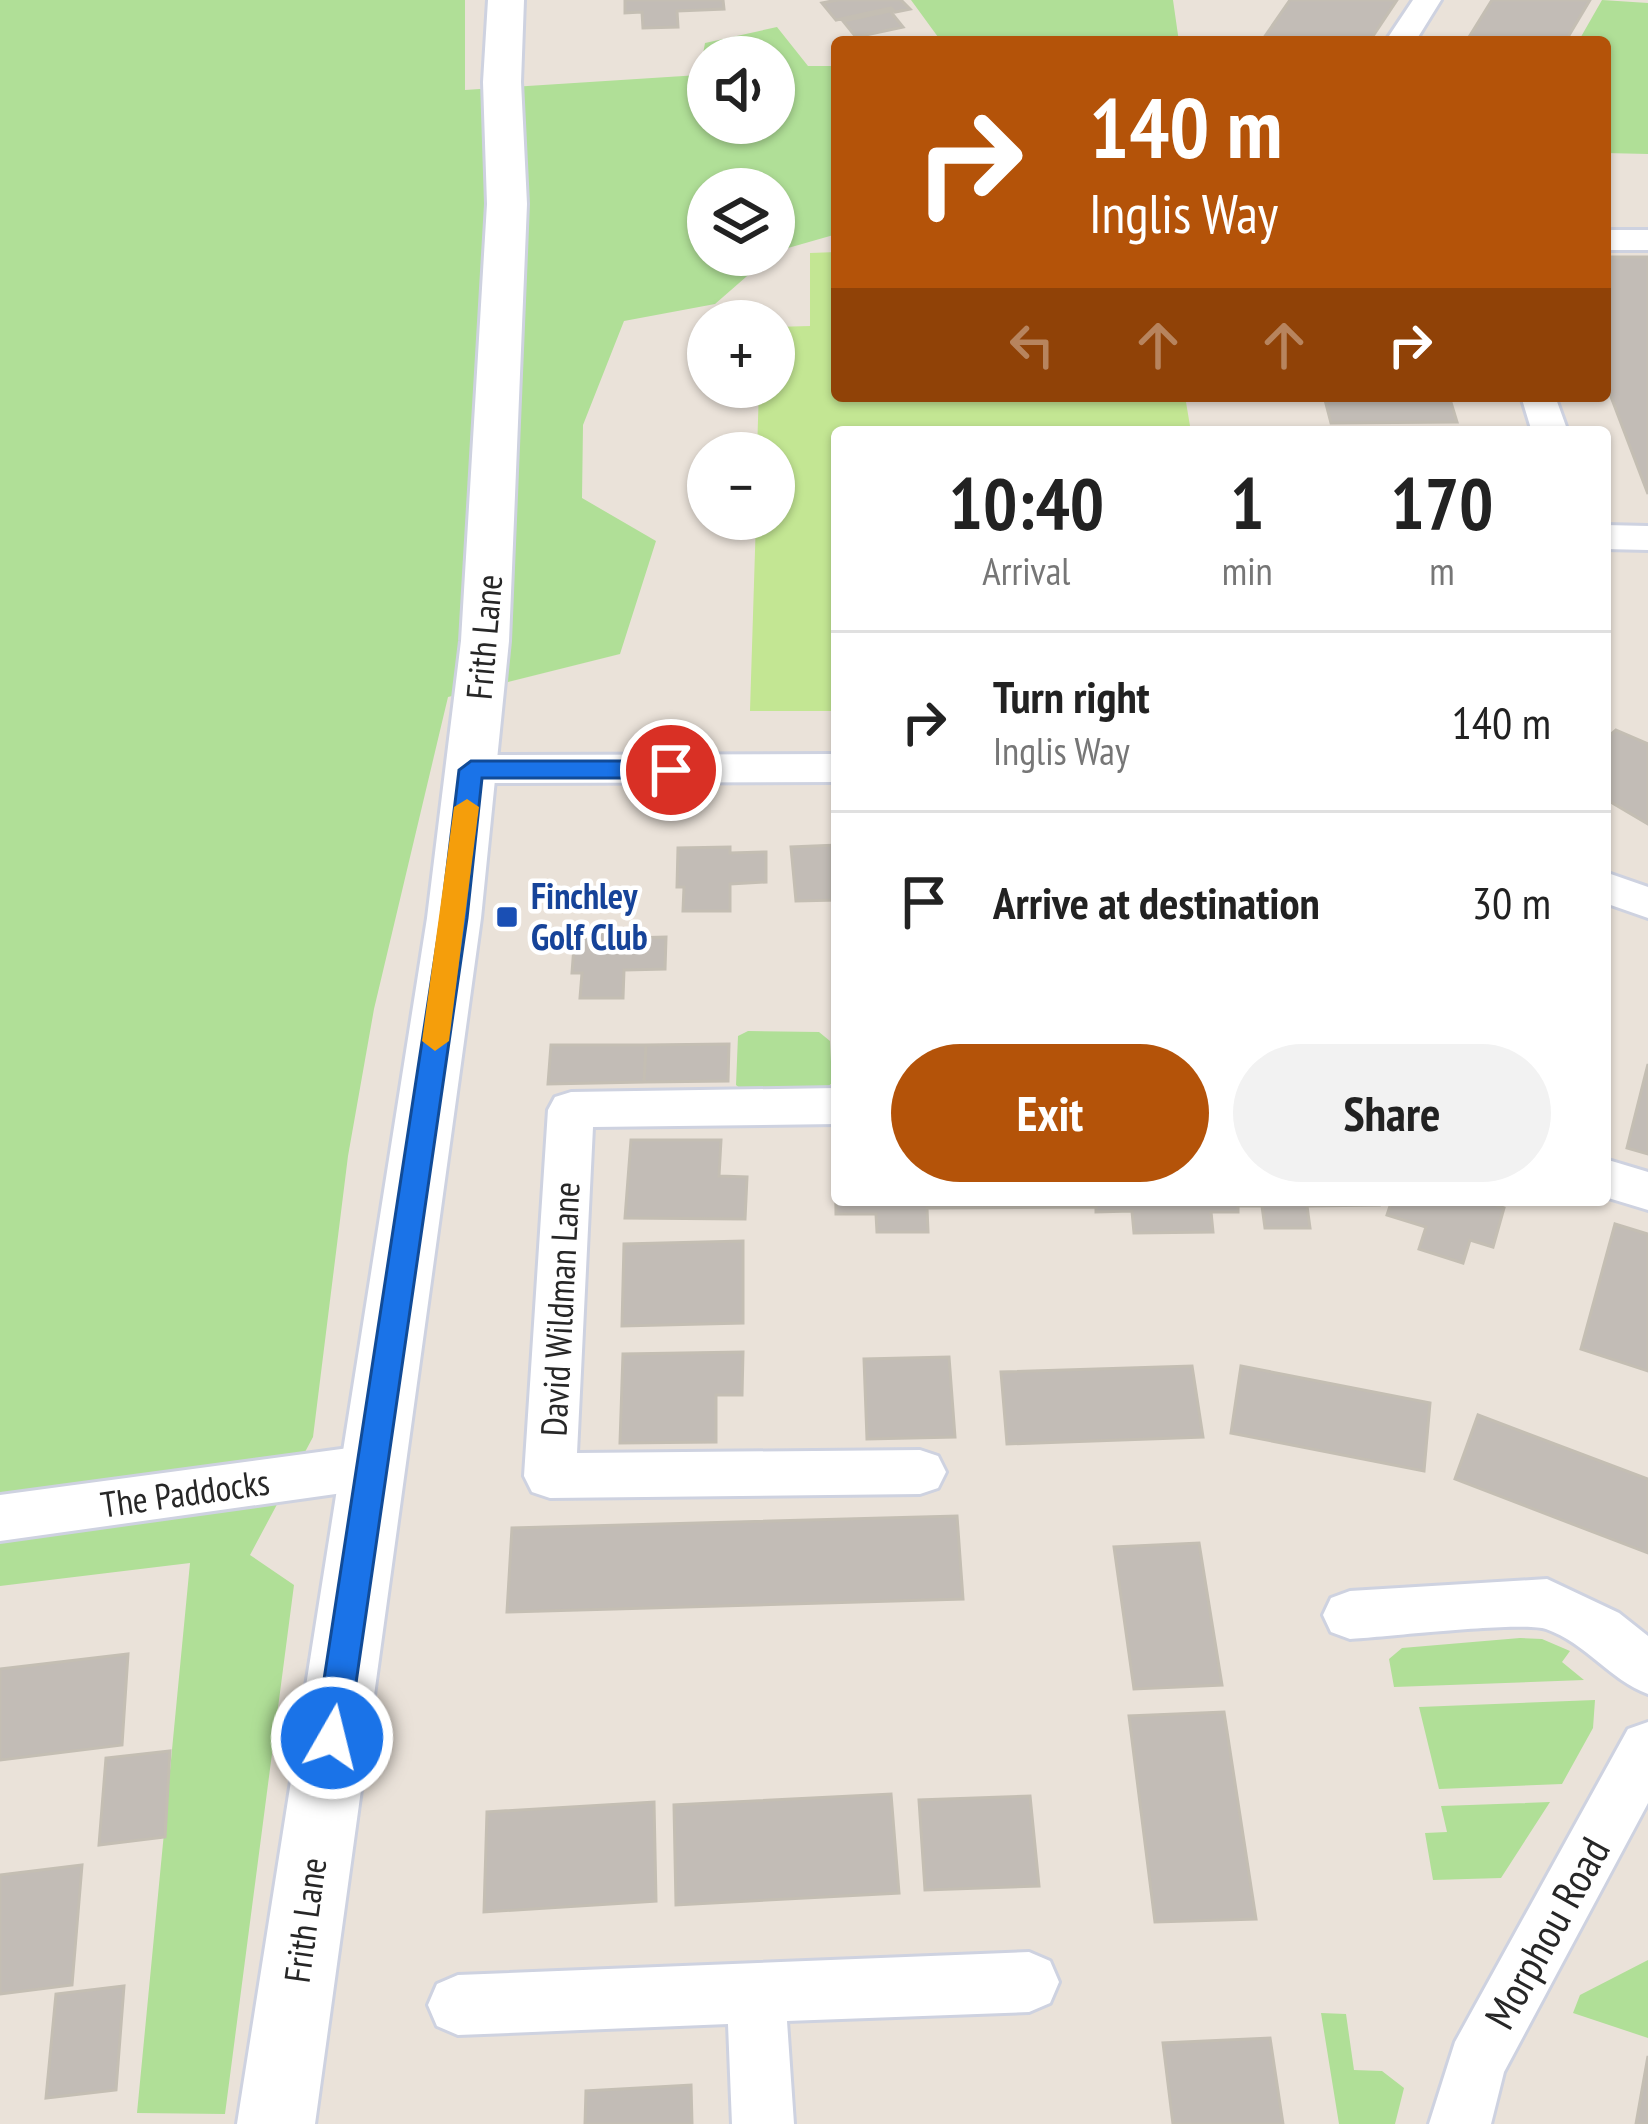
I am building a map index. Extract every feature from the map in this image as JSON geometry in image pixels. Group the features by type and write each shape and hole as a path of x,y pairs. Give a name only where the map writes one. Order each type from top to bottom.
{"street":[{"name":"Frith Lane","path":"276,2124 454,918 485,641 501,402 506,0"},
{"path":"1404,36 1426,0"},
{"path":"1611,240 1648,240"},
{"path":"1611,537 1648,538"},
{"path":"471,770 831,768"},
{"path":"1611,889 1648,903"},
{"name":"David Wildman Lane","path":"831,1106 571,1110 550,1476 920,1472"},
{"path":"1611,1180 1648,1191"},
{"name":"The Paddocks","path":"0,1518 370,1467"},
{"path":"1350,1616 1547,1604 1600,1630 1648,1669"},
{"name":"Morphou Road","path":"1460,2124 1476,2063 1648,1748"},
{"path":"458,2005 1029,1982"},
{"path":"756,1992 763,2124"}],"green space":[{"path":"0,0 465,0 465,90 687,76 687,144 795,144 795,50 808,66 831,66 831,236 795,246 795,168 687,168 687,276 747,276 720,300 687,300 687,309 624,321 583,425 582,498 656,541 620,654 448,697 374,1009 348,1156 313,1437 250,1555 294,1585 225,2114 137,2113 190,1563 0,1586"},
{"path":"911,0 1173,0 1178,36 937,36"},
{"path":"1602,0 1648,3 1648,154 1611,153 1611,36 1581,36"},
{"path":"777,27 784,36 736,36"},
{"path":"831,252 831,402 1186,402 1190,426 831,426 831,711 750,711 755,540 795,540 795,432 758,432 758,408 795,408 795,326 810,326 810,253"},
{"path":"748,1031 819,1032 830,1041 831,1084 821,1093 746,1093 736,1085 738,1036"},
{"path":"1542,1639 1570,1651 1562,1662 1584,1680 1394,1687 1389,1659 1402,1648"},
{"path":"1595,1700 1593,1728 1562,1784 1439,1789 1419,1707"},
{"path":"1550,1802 1501,1878 1433,1880 1425,1833 1447,1832 1441,1806"},
{"path":"1648,1960 1648,2038 1573,2013 1580,1995"},
{"path":"1321,2013 1346,2014 1354,2070 1382,2071 1404,2088 1395,2124 1339,2124"}],"building":[{"path":"625,0 723,0 724,9 677,11 678,27 643,28 642,12 625,13"},
{"path":"901,0 910,9 895,12 891,8 836,20 822,3"},
{"path":"1290,0 1397,0 1373,36 1265,36"},
{"path":"1492,0 1590,0 1569,36 1470,36"},
{"path":"890,11 903,27 855,36 843,21"},
{"path":"1611,257 1648,257 1648,494 1611,397"},
{"path":"1326,402 1451,402 1457,422 1331,423"},
{"path":"1616,730 1648,744 1648,824 1611,802 1611,734"},
{"path":"831,845 831,900 796,901 791,847"},
{"path":"730,847 730,853 766,852 766,882 730,884 730,911 683,911 684,887 677,887 678,848"},
{"path":"628,932 628,938 666,937 665,969 624,970 623,998 580,998 582,973 572,973 575,933"},
{"path":"729,1044 728,1081 644,1082 646,1045"},
{"path":"551,1045 646,1045 644,1082 548,1084"},
{"path":"1648,1064 1648,1154 1627,1148"},
{"path":"631,1140 721,1140 719,1176 747,1177 745,1219 625,1218"},
{"path":"836,1206 1238,1206 1238,1212 1211,1212 1213,1232 1134,1233 1132,1211 1096,1212 1096,1207 927,1208 928,1232 877,1232 876,1214 836,1214"},
{"path":"1262,1206 1307,1206 1310,1228 1265,1228"},
{"path":"1390,1206 1504,1208 1493,1247 1470,1240 1463,1263 1419,1249 1426,1227 1387,1215"},
{"path":"1615,1224 1648,1234 1648,1371 1581,1349"},
{"path":"743,1241 743,1323 622,1326 624,1244"},
{"path":"743,1352 742,1395 716,1395 716,1442 620,1443 623,1354"},
{"path":"949,1357 955,1437 867,1439 864,1359"},
{"path":"1192,1366 1203,1437 1007,1444 1001,1372"},
{"path":"1241,1366 1430,1403 1424,1471 1231,1433"},
{"path":"1478,1415 1648,1479 1648,1553 1455,1479"},
{"path":"957,1516 963,1599 507,1612 512,1528"},
{"path":"1199,1543 1222,1685 1134,1689 1114,1547"},
{"path":"128,1654 122,1745 0,1760 0,1669"},
{"path":"1224,1712 1256,1919 1155,1922 1129,1716"},
{"path":"170,1751 165,1837 99,1845 106,1758"},
{"path":"891,1794 899,1893 676,1905 674,1805"},
{"path":"1030,1796 1039,1886 925,1890 919,1800"},
{"path":"654,1802 656,1901 484,1912 487,1812"},
{"path":"82,1865 72,1985 0,1994 0,1875"},
{"path":"124,1986 116,2090 46,2098 56,1994"},
{"path":"1270,2038 1283,2124 1173,2124 1163,2043"},
{"path":"1648,2056 1648,2124 1636,2124"},
{"path":"691,2085 692,2124 585,2124 586,2091"}],"slow traffic":[{"path":"435,1041 467,807"}],"place":[{"name":"Finchley Golf Club","path":"507,917"}],"route":[{"path":"332,1738 454,918 471,770 671,770"}]}
